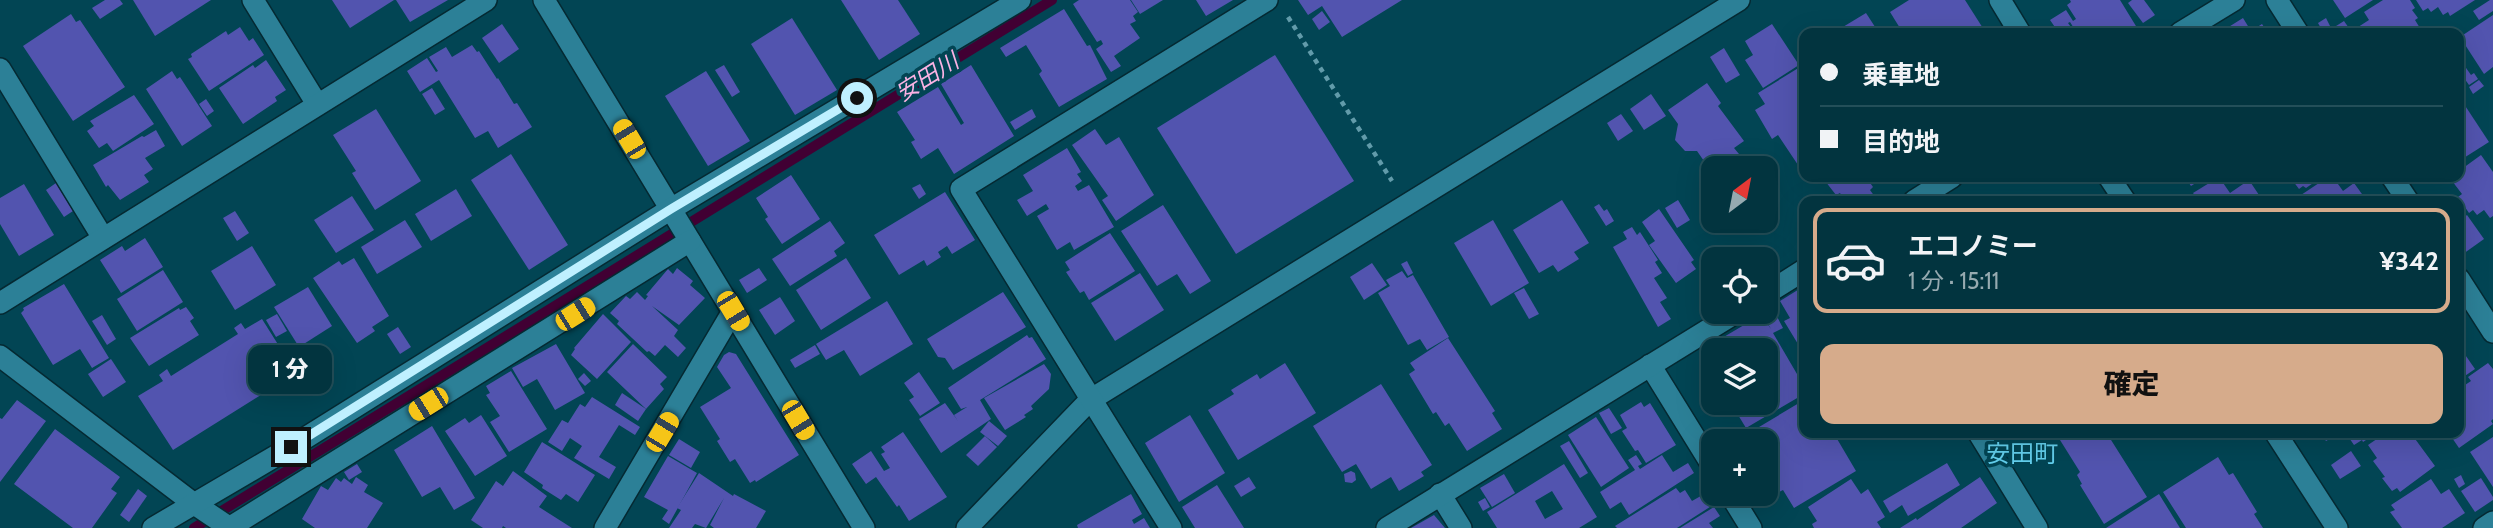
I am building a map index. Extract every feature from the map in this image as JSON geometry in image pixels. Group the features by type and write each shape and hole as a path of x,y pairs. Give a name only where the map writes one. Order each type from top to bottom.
{"street":[{"path":"253,0 317,104"},
{"path":"0,303 486,0"},
{"path":"544,0 864,528"},
{"path":"153,528 291,447 671,209 1020,0"},
{"path":"967,528 1090,400 1739,0"},
{"path":"2000,0 2017,28"},
{"path":"2188,28 2234,0"},
{"path":"2277,0 2295,28"},
{"path":"1171,528 961,189 1276,6"},
{"path":"0,69 103,238"},
{"path":"1922,196 1944,182"},
{"path":"0,356 193,503 230,528 690,241"},
{"path":"1778,286 1799,273"},
{"path":"2464,287 2493,332"},
{"path":"532,296 551,328"},
{"path":"605,528 733,311"},
{"path":"491,322 511,353"},
{"path":"1387,528 1717,324"},
{"path":"453,346 472,377"},
{"path":"1650,365 1701,448"},
{"path":"1982,438 2037,528"},
{"path":"2279,438 2337,528"},
{"path":"1440,494 1461,528"},
{"path":"1737,506 1751,528"},
{"path":"2484,528 2493,522"}],"path":[{"path":"1276,6 1407,205"}],"building":[{"path":"105,0 120,0 123,4 100,19 92,8"},
{"path":"133,0 211,0 155,36"},
{"path":"332,0 394,0 350,28"},
{"path":"396,0 448,0 410,22"},
{"path":"841,0 898,0 920,34 879,60"},
{"path":"1079,0 1130,0 1138,12 1133,16 1136,21 1130,24 1140,38 1114,56 1121,66 1111,72 1096,49 1103,44 1101,40 1097,42 1073,4"},
{"path":"1131,0 1163,0 1140,14"},
{"path":"1196,0 1233,0 1206,16"},
{"path":"1298,0 1402,0 1342,37 1322,6 1308,15"},
{"path":"1909,0 1965,0 1983,28 1900,28 1890,12"},
{"path":"2070,0 2120,0 2137,28 2074,28 2070,22 2068,23 2072,28 2056,28 2050,20 2066,10 2073,21 2076,19 2067,5"},
{"path":"2132,0 2144,0 2155,15 2143,23 2128,3"},
{"path":"2333,0 2373,0 2345,18"},
{"path":"2383,0 2410,0 2420,28 2357,28 2369,20 2364,12"},
{"path":"2416,0 2475,0 2450,16 2448,12 2443,15 2438,7 2431,12 2428,8 2423,11"},
{"path":"2493,0 2493,11 2479,20 2473,11"},
{"path":"1064,9 1087,46 1090,45 1107,79 1059,107 1039,74 1042,71 1026,45 1006,57 1000,48"},
{"path":"1322,11 1330,22 1319,30 1312,19"},
{"path":"1866,13 1876,28 1841,28"},
{"path":"71,14 76,22 80,20 125,87 73,121 23,46"},
{"path":"2493,15 2493,67 2484,74 2464,43 2464,34"},
{"path":"792,18 837,90 795,115 751,44"},
{"path":"2243,18 2249,28 2227,28"},
{"path":"2326,18 2331,28 2321,28 2318,23"},
{"path":"2344,21 2349,28 2333,28"},
{"path":"502,24 519,49 499,63 482,38"},
{"path":"1772,24 1799,65 1763,88 1745,60 1753,55 1745,41"},
{"path":"240,27 249,41 253,38 264,55 209,91 188,59 192,57 191,54 226,31 228,35"},
{"path":"472,45 479,51 532,127 498,148 488,131 475,138 439,80 420,92 407,71 427,58 436,72 438,71 429,57 446,47 452,57"},
{"path":"1724,48 1740,75 1726,83 1710,57"},
{"path":"1275,55 1354,181 1236,254 1157,128"},
{"path":"266,60 286,90 275,97 277,101 243,124 219,88 253,65 255,68"},
{"path":"724,65 740,92 732,97 715,70"},
{"path":"971,65 1014,136 954,174 938,148 921,159 911,142 915,140 897,112 938,87 961,125 964,123 941,84"},
{"path":"2464,65 2471,75 2474,73 2478,79 2469,85 2464,78"},
{"path":"1799,68 1799,166 1778,135 1772,139 1755,110 1765,104 1758,93"},
{"path":"172,71 177,79 180,77 212,126 182,146 146,89"},
{"path":"706,71 750,141 708,166 665,96"},
{"path":"2479,80 2484,86 2473,94 2469,87"},
{"path":"1707,83 1721,103 1718,106 1744,141 1734,148 1739,154 1701,157 1697,151 1685,151 1675,140 1678,124 1668,110"},
{"path":"432,88 445,109 435,115 422,94"},
{"path":"1651,94 1666,116 1644,130 1630,109"},
{"path":"134,95 154,124 113,151 107,143 99,148 87,131 94,126 90,121"},
{"path":"206,99 214,111 207,116 199,104"},
{"path":"2464,104 2489,142 2464,158"},
{"path":"376,109 421,181 375,210 352,173 356,171 333,135"},
{"path":"1032,109 1036,117 1015,130 1010,122"},
{"path":"1621,114 1633,131 1618,141 1607,123"},
{"path":"1095,129 1106,145 1119,137 1154,195 1116,221 1102,200 1108,196 1072,145"},
{"path":"156,130 165,146 145,158 153,169 144,175 149,182 120,200 108,185 106,187 93,165"},
{"path":"1067,148 1081,172 1077,174 1082,181 1075,186 1078,191 1089,185 1114,227 1074,250 1070,242 1057,250 1037,216 1049,209 1046,204 1027,216 1017,200 1033,191 1023,175"},
{"path":"511,154 568,245 529,270 471,180"},
{"path":"2481,155 2493,172 2493,216 2490,218 2484,210 2477,215 2473,210 2469,213 2464,206 2464,196 2459,196 2462,194 2453,182 2464,182 2464,167"},
{"path":"791,175 820,219 782,244 765,219 768,217 756,198"},
{"path":"1826,182 1870,182 1873,187 1870,190 1874,196 1842,196 1840,193 1836,195"},
{"path":"2211,182 2222,182 2230,193 2250,182 2260,196 2195,196 2193,193"},
{"path":"2294,182 2315,182 2306,188 2303,186 2299,189"},
{"path":"2320,182 2337,182 2343,191 2354,183 2363,196 2302,196"},
{"path":"56,183 73,211 64,217 46,190"},
{"path":"24,184 54,235 19,256 0,224 0,198"},
{"path":"920,184 926,194 919,199 912,188"},
{"path":"456,189 472,216 431,241 415,214"},
{"path":"945,192 975,240 952,254 947,246 938,252 941,257 927,266 924,260 899,275 874,235"},
{"path":"352,196 374,230 336,253 314,220"},
{"path":"1562,200 1589,243 1574,252 1579,259 1558,272 1553,265 1539,273 1513,230"},
{"path":"1678,200 1690,220 1677,228 1665,208"},
{"path":"1599,204 1604,211 1607,209 1614,221 1606,226 1594,207"},
{"path":"1163,205 1211,281 1190,294 1177,274 1157,286 1121,231"},
{"path":"1659,209 1694,260 1691,262 1696,269 1676,283 1649,245 1655,241 1642,222"},
{"path":"235,211 249,233 237,241 223,218"},
{"path":"2467,215 2484,239 2464,253 2464,217"},
{"path":"405,220 422,247 377,274 361,247"},
{"path":"1493,220 1529,283 1491,306 1454,243"},
{"path":"830,221 845,243 834,251 837,256 790,286 772,259"},
{"path":"1632,227 1637,235 1640,232 1658,260 1655,262 1662,273 1654,278 1667,298 1660,302 1671,319 1658,327 1613,247 1627,239 1623,232"},
{"path":"1110,233 1135,271 1089,300 1084,291 1080,293 1066,272 1070,270 1065,262"},
{"path":"145,238 163,267 121,293 100,260 122,246 125,251"},
{"path":"252,246 276,285 235,310 211,271"},
{"path":"354,258 389,316 372,327 375,331 357,343 313,278 339,261 342,265"},
{"path":"846,258 871,298 821,330 796,290"},
{"path":"1407,261 1413,273 1408,276 1401,264"},
{"path":"1372,263 1387,285 1364,300 1350,277"},
{"path":"677,268 693,281 690,285 705,298 679,325 652,306 678,330 674,336 686,348 678,357 665,345 655,356 617,324 619,321 610,313 626,296 630,299 637,292 645,300 648,296 646,295 668,269 673,274"},
{"path":"759,268 767,280 747,293 739,280"},
{"path":"163,270 183,302 137,331 117,299"},
{"path":"1402,271 1407,278 1413,275 1449,337 1427,350 1420,339 1408,345 1378,293 1390,286 1386,280"},
{"path":"1140,273 1164,310 1115,341 1091,303"},
{"path":"64,284 109,358 92,368 80,349 53,365 21,313 23,308"},
{"path":"308,287 332,326 299,347 274,307"},
{"path":"1524,288 1539,314 1529,319 1514,293"},
{"path":"1799,289 1799,346 1784,321 1790,318 1780,301"},
{"path":"1003,292 1026,327 953,370 945,358 938,357 927,339"},
{"path":"780,297 795,321 775,335 759,310"},
{"path":"887,301 913,344 860,376 844,350 826,360 816,344"},
{"path":"186,307 194,318 190,321 199,335 149,366 130,338 179,308 180,310"},
{"path":"277,314 287,331 276,337 266,320"},
{"path":"603,314 631,342 597,379 571,355"},
{"path":"102,315 116,339 107,345 92,321"},
{"path":"1778,318 1783,328 1773,333 1776,338 1722,338 1746,324 1767,324 1771,329 1768,324 1778,324"},
{"path":"262,319 296,373 173,450 138,396 163,381 159,375 167,369 171,376 238,334 234,328 241,323 245,329"},
{"path":"398,327 411,347 400,354 387,334"},
{"path":"1027,335 1032,337 1046,359 980,400 991,419 941,453 919,419 945,403 958,421 954,415 967,407 961,409 948,388"},
{"path":"1448,338 1495,411 1492,413 1502,429 1467,451 1449,423 1445,426 1436,412 1433,414 1409,374 1415,370 1410,363"},
{"path":"1778,342 1799,377 1799,397 1778,409"},
{"path":"556,344 585,393 555,410 537,379 523,387 512,368"},
{"path":"633,344 667,377 660,384 664,389 646,409 607,372"},
{"path":"815,345 820,354 795,368 790,360"},
{"path":"729,352 736,354 799,455 756,482 755,480 750,483 735,459 730,462 717,441 720,439 700,407 731,388 717,367"},
{"path":"2464,353 2475,369 2464,377"},
{"path":"111,359 126,382 103,397 88,374"},
{"path":"1285,363 1316,413 1238,460 1208,410 1234,394 1231,390 1257,374 1260,379"},
{"path":"2488,363 2493,369 2493,424 2459,448 2452,438 2464,438 2464,386 2471,381 2468,377"},
{"path":"1044,364 1051,374 1049,389 1031,406 1033,409 1024,415 1026,417 1005,430 984,398"},
{"path":"511,371 547,429 509,452 490,422 500,416 486,395 490,393 486,386"},
{"path":"919,372 940,403 920,416 909,400 914,397 904,383"},
{"path":"584,373 591,381 585,386 578,379"},
{"path":"1381,384 1432,465 1421,472 1424,476 1399,491 1391,477 1371,489 1356,464 1342,472 1313,426"},
{"path":"622,393 646,409 638,421 615,405"},
{"path":"592,397 640,427 635,435 619,425 599,457 616,467 609,479 574,458 582,446 570,438 562,451 548,442 562,420 568,423 580,404 585,407"},
{"path":"17,400 46,421 0,482 0,418 2,419"},
{"path":"1641,402 1644,407 1650,403 1676,445 1646,463 1622,431 1627,428 1620,415"},
{"path":"1799,403 1799,438 1837,438 1856,471 1794,508 1783,490 1779,492 1778,429 1756,429"},
{"path":"1609,408 1622,428 1611,434 1599,413"},
{"path":"481,415 507,456 475,476 445,431 465,418 469,423"},
{"path":"1190,415 1225,473 1179,502 1145,443"},
{"path":"1738,415 1768,415 1746,428"},
{"path":"1596,417 1629,468 1601,487 1568,435"},
{"path":"989,421 1007,436 998,446 980,432"},
{"path":"432,426 475,498 454,510 440,487 422,497 394,450"},
{"path":"55,429 120,477 111,489 117,493 92,528 73,528 14,484"},
{"path":"903,432 947,497 909,521 876,477 866,484 852,464 871,451 884,471 890,468 881,454 885,452 881,447"},
{"path":"985,436 997,447 978,466 966,455"},
{"path":"2493,437 2493,487 2470,452"},
{"path":"2110,438 2147,497 2104,524 2080,485 2082,484 2077,475 2080,472 2060,440"},
{"path":"2349,438 2369,438 2363,442 2362,440 2354,445"},
{"path":"2378,438 2414,438 2435,466 2400,492 2397,488 2392,491 2373,461 2377,458 2368,445"},
{"path":"679,439 700,452 691,468 669,455"},
{"path":"1569,441 1588,473 1580,478 1560,446"},
{"path":"542,442 595,475 578,502 566,494 561,500 524,472"},
{"path":"2351,451 2361,466 2340,479 2331,465"},
{"path":"1636,455 1642,464 1638,466 1640,469 1662,455 1673,472 1688,463 1694,473 1629,515 1621,502 1610,509 1600,492 1635,470 1628,460"},
{"path":"668,456 697,473 669,524 662,519 668,510 644,497"},
{"path":"2218,457 2229,475 2233,473 2257,512 2254,514 2263,528 2186,528 2163,492"},
{"path":"1947,463 1960,485 1908,516 1902,505 1890,513 1883,501"},
{"path":"357,464 362,472 349,480 344,472"},
{"path":"1564,464 1597,517 1579,528 1497,528 1487,512","holes":["1552,491 1563,509 1545,519 1535,501"]},
{"path":"513,471 547,496 539,507 572,528 483,528 471,520 496,481 503,486"},
{"path":"1351,471 1355,473 1356,480 1352,483 1345,482 1344,474"},
{"path":"699,473 733,496 734,494 766,511 756,528 714,528 710,525 724,498 706,528 695,524 692,528 669,528 681,510 677,508"},
{"path":"1504,474 1515,493 1492,507 1480,488"},
{"path":"2461,475 2465,484 2459,488 2454,479"},
{"path":"356,477 368,485 364,492 383,503 367,528 315,528 302,519 321,486 328,490 336,478 341,482 344,478 352,484"},
{"path":"1249,477 1256,488 1241,497 1234,486"},
{"path":"1980,477 1997,503 1961,528 1900,528 1916,518 1917,520"},
{"path":"2481,478 2493,500 2475,512 2461,491"},
{"path":"1851,479 1861,494 1868,489 1885,517 1877,522 1881,528 1814,528 1812,524 1817,521 1808,507"},
{"path":"2431,479 2441,494 2449,489 2465,513 2442,528 2402,528 2390,512 2395,510 2391,505"},
{"path":"1217,485 1244,528 1195,528 1182,507"},
{"path":"1676,488 1680,493 1685,490 1692,501 1701,496 1701,506 1711,506 1677,528 1615,526"},
{"path":"138,489 147,496 129,522 120,515"},
{"path":"1131,494 1142,514 1132,520 1134,524 1144,518 1150,528 1078,528 1077,525"},
{"path":"2159,494 2180,528 2106,528"},
{"path":"1485,498 1490,507 1483,511 1478,502"},
{"path":"1714,507 1720,516 1709,523 1713,528 1680,528"},
{"path":"1434,515 1445,528 1411,528"}],"waterway":[{"name":"安田川","path":"194,528 1052,0"}],"district":[{"name":"安田町","path":"2022,453"}],"route":[{"path":"291,447 671,209 857,98"}]}
